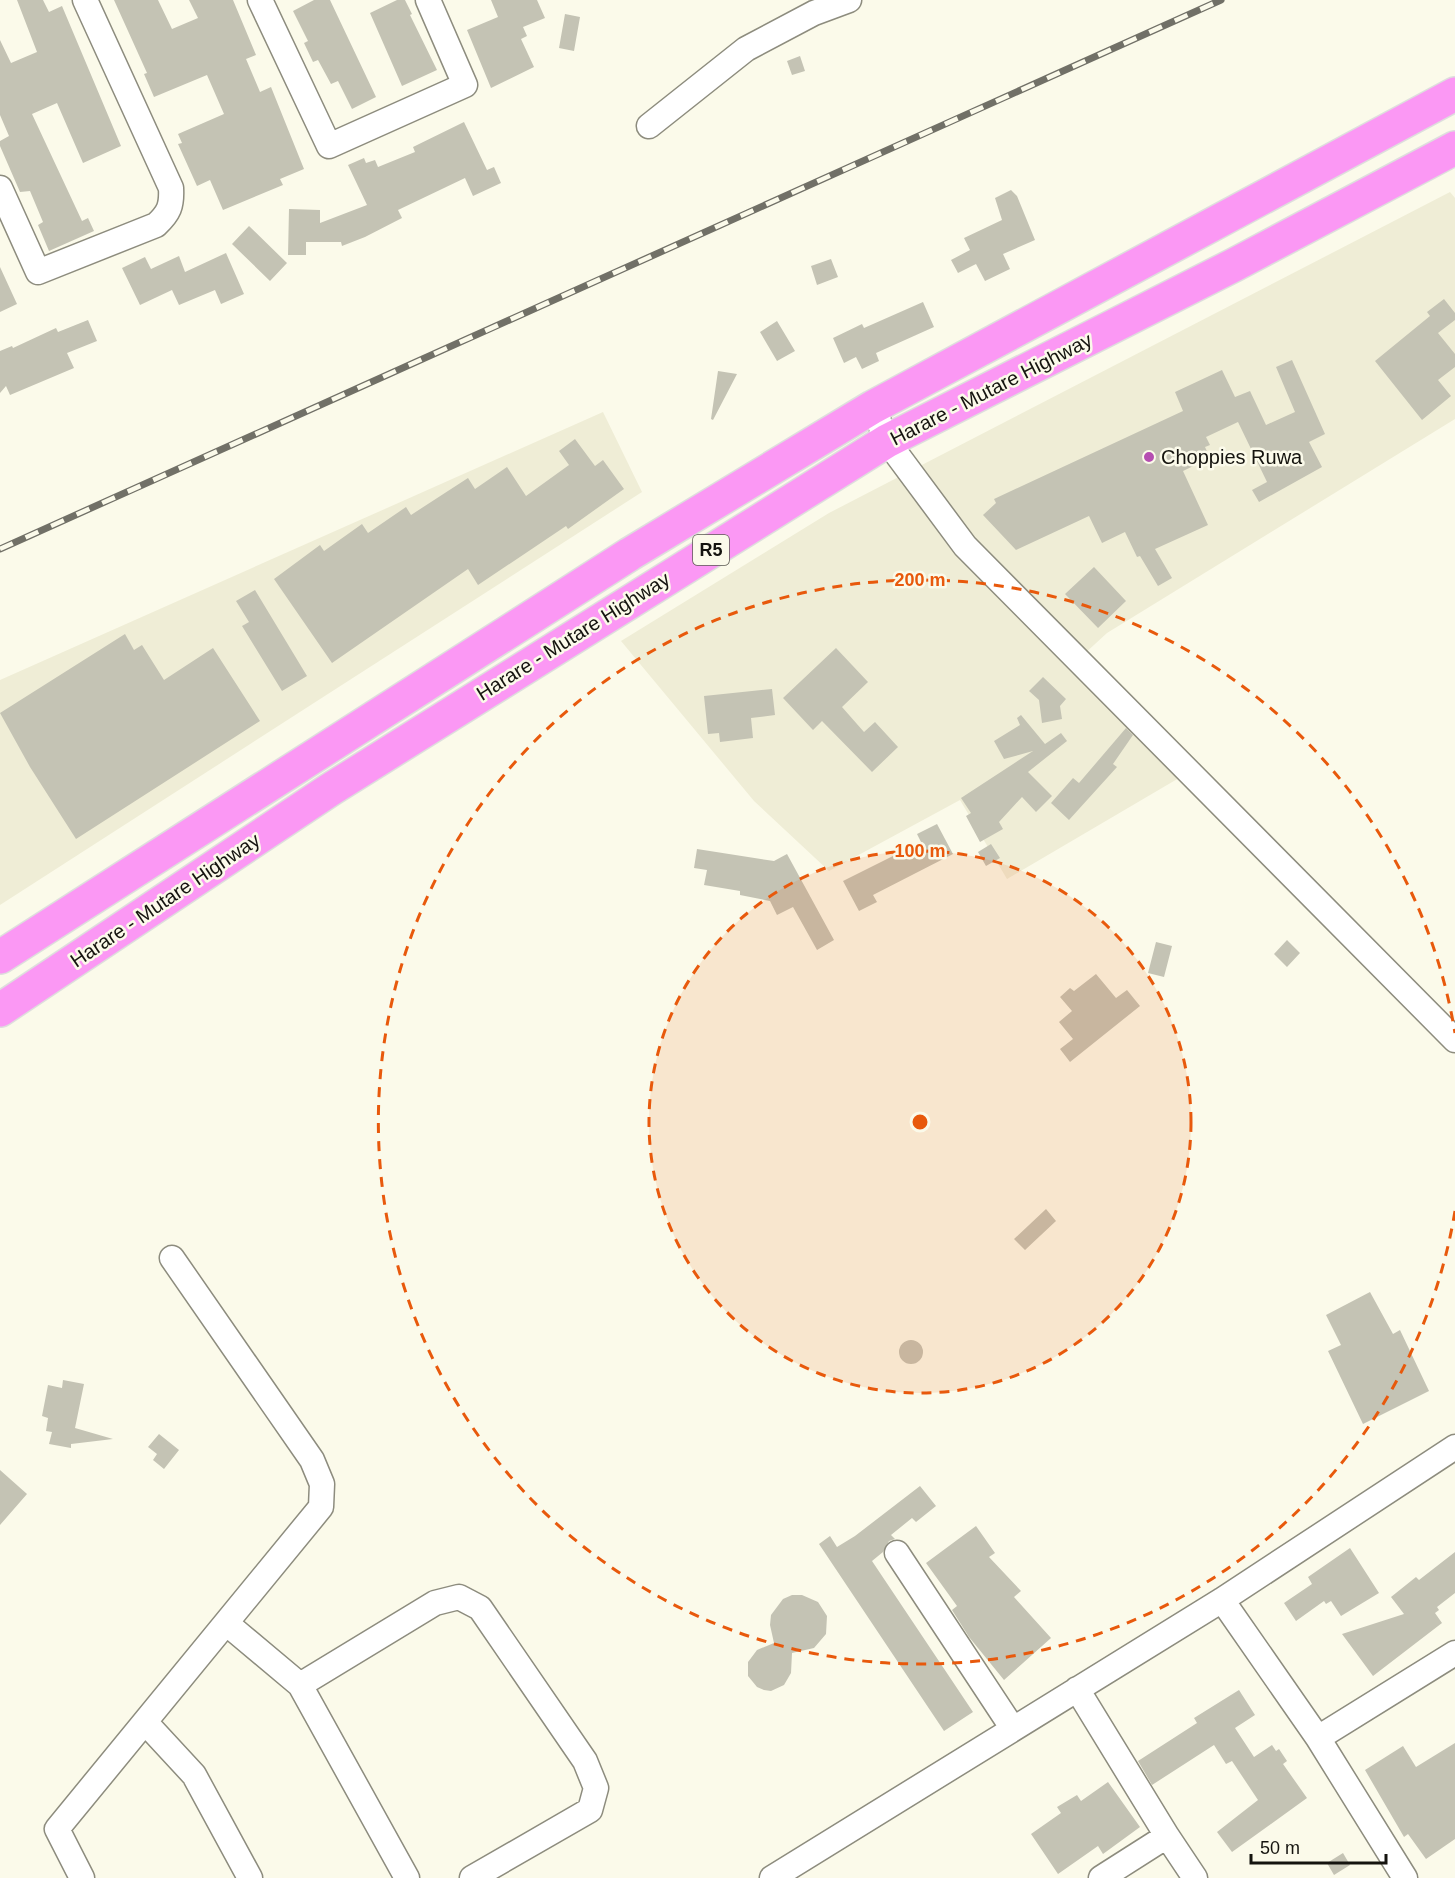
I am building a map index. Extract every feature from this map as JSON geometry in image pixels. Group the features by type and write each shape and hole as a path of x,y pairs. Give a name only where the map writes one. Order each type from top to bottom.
{"highway":[{"name":"Harare - Mutare Highway","path":"0,957 630,554 873,407 1455,94"},
{"name":"Harare - Mutare Highway","path":"0,1010 331,789 887,441 1234,265 1455,148"}],"street":[{"path":"0,188 38,272 156,225 170,209 171,188 85,0"},
{"path":"260,0 329,146 465,85 428,0"},
{"path":"649,126 746,50 814,13 849,0"},
{"path":"873,407 887,441 965,546 1455,1040"},
{"path":"82,1878 57,1830 321,1507 322,1484 312,1460 172,1258"},
{"path":"772,1878 1222,1600 1455,1447"},
{"path":"897,1553 1013,1729"},
{"path":"300,1685 435,1603 459,1597 480,1608 585,1761 596,1788 590,1810 472,1878"},
{"path":"1222,1600 1318,1738 1405,1878"},
{"path":"226,1623 300,1685 407,1878"},
{"path":"1318,1738 1455,1653"},
{"path":"1077,1689 1195,1878"},
{"path":"145,1722 194,1775 250,1878"},
{"path":"1101,1878 1167,1836"}],"shaded area":[{"path":"1450,192 1455,198 1455,419 1107,633 1070,667 1179,778 1007,879 960,800 829,871 754,801 621,641 829,513"},
{"path":"603,412 642,492 0,905 0,680"}],"building":[{"path":"17,0 43,0 49,12 62,6 121,146 83,163 57,103 32,114 82,221 88,218 94,231 49,251 38,225 43,222 30,191 20,192 0,146 0,141 9,136 0,115 0,40 11,63 37,52"},
{"path":"114,0 158,0 172,29 198,18 189,0 233,0 256,55 246,59 260,92 271,87 304,169 280,179 283,185 223,210 210,180 197,186 178,144 182,143 178,134 224,114 207,75 154,97 144,74 147,73"},
{"path":"314,0 330,0 376,97 352,109 338,81 331,84 318,60 313,62 304,43 308,41 293,11"},
{"path":"397,0 405,0 437,70 402,86 370,13"},
{"path":"491,0 537,0 545,18 523,27 527,36 521,39 534,67 491,88 467,30 498,17"},
{"path":"565,14 580,17 574,51 559,48"},
{"path":"800,56 805,71 792,75 787,61"},
{"path":"464,122 487,170 494,167 501,183 473,196 465,178 398,210 402,218 365,237 342,246 341,242 306,242 306,255 288,255 289,209 320,210 320,223 367,205 348,165 364,158 366,163 375,160 378,167 415,152 413,147"},
{"path":"1011,190 1017,196 1035,240 1003,254 1010,269 985,281 976,264 958,273 951,260 970,250 964,238 1002,220 995,198"},
{"path":"249,226 287,263 270,281 232,244"},
{"path":"226,253 244,294 221,304 215,290 179,305 172,290 140,305 122,268 145,257 151,269 179,256 185,272"},
{"path":"831,259 838,277 817,285 811,266"},
{"path":"0,267 17,304 0,312"},
{"path":"1444,299 1455,313 1455,320 1438,333 1455,354 1455,367 1438,380 1451,396 1422,420 1375,361 1430,316 1427,312"},
{"path":"923,302 934,327 876,353 879,361 862,369 856,357 844,363 833,338 862,324 864,328"},
{"path":"88,320 97,341 67,353 74,368 10,395 6,386 0,393 0,351 12,346 13,348 56,328 58,332"},
{"path":"777,321 795,351 777,361 760,332"},
{"path":"1292,360 1325,434 1309,442 1322,467 1259,502 1252,490 1267,482 1238,422 1206,437 1210,445 1205,447 1210,458 1183,471 1208,525 1155,549 1172,578 1158,586 1140,556 1137,557 1125,532 1102,543 1089,516 1016,550 983,515 996,503 994,499 1183,411 1175,392 1222,370 1235,397 1250,391 1266,425 1295,412 1276,367"},
{"path":"718,371 737,374 713,420 711,419"},
{"path":"575,439 595,466 603,460 624,489 568,529 566,526 478,585 468,569 332,663 274,579 320,545 324,551 362,524 368,533 406,507 411,515 468,478 475,489 507,467 526,496 569,465 559,451"},
{"path":"1094,567 1126,601 1098,628 1065,594"},
{"path":"255,590 307,676 282,691 242,626 249,622 236,601"},
{"path":"125,634 134,650 142,645 164,680 213,648 260,721 76,839 30,767 0,713"},
{"path":"836,648 868,682 842,707 864,732 875,722 898,747 872,772 822,721 813,730 783,698"},
{"path":"1043,677 1066,699 1060,706 1062,719 1042,723 1039,700 1029,691"},
{"path":"772,689 775,715 751,718 753,738 720,742 719,733 708,734 704,696"},
{"path":"1021,715 1045,744 1061,733 1067,741 1028,772 1052,796 1036,812 1022,797 999,822 1003,829 980,842 966,816 971,813 961,798 1033,751 1004,759 994,741 1020,725 1017,718"},
{"path":"1126,728 1133,735 1113,764 1117,767 1069,820 1051,803 1073,778 1079,783"},
{"path":"937,824 953,854 873,895 877,902 859,911 843,881 921,842 917,834"},
{"path":"991,844 1000,858 986,866 978,852"},
{"path":"697,849 774,861 787,854 834,940 817,950 793,907 777,915 770,901 740,895 740,891 704,885 707,870 694,868"},
{"path":"1287,940 1300,953 1287,967 1274,954"},
{"path":"1156,942 1172,946 1164,977 1148,973"},
{"path":"1096,974 1116,998 1127,990 1140,1006 1070,1062 1060,1049 1073,1039 1059,1022 1072,1011 1060,997 1070,988 1074,991"},
{"path":"1046,1209 1056,1221 1025,1250 1014,1239"},
{"path":"1370,1292 1393,1334 1400,1330 1429,1391 1363,1424 1328,1351 1341,1345 1326,1315"},
{"path":"911,1340 916,1341 922,1347 922,1357 916,1363 911,1364 906,1363 900,1357 899,1352 900,1347 906,1341"},
{"path":"63,1380 84,1384 75,1428 113,1439 71,1444 71,1448 49,1444 52,1432 46,1431 48,1418 42,1416 48,1385 62,1388"},
{"path":"159,1434 179,1450 164,1469 153,1460 157,1454 148,1447"},
{"path":"0,1470 27,1494 0,1525"},
{"path":"920,1486 936,1506 916,1522 912,1518 891,1535 895,1539 889,1541 883,1552 872,1561 973,1712 944,1731 819,1544 830,1536 837,1547"},
{"path":"976,1526 995,1553 989,1557 1021,1591 1014,1597 1051,1638 1004,1680 969,1637 952,1610 957,1606 926,1563"},
{"path":"1350,1548 1379,1593 1341,1616 1331,1601 1326,1604 1324,1601 1296,1621 1284,1603 1312,1584 1308,1577"},
{"path":"1455,1552 1455,1593 1437,1607 1439,1610 1435,1613 1442,1623 1373,1676 1342,1634 1404,1614 1391,1597 1416,1577 1419,1580"},
{"path":"792,1595 802,1595 818,1602 827,1616 826,1634 814,1648 792,1653 791,1673 784,1685 771,1691 764,1690 757,1687 748,1676 748,1662 757,1650 774,1643 770,1625 771,1615 783,1599"},
{"path":"1239,1690 1255,1715 1235,1728 1254,1757 1272,1745 1276,1751 1279,1749 1287,1761 1283,1764 1307,1798 1232,1852 1217,1832 1258,1800 1232,1761 1226,1764 1214,1745 1152,1785 1138,1761 1197,1723 1194,1718"},
{"path":"1455,1743 1455,1839 1426,1859 1408,1834 1404,1837 1365,1770 1403,1746 1416,1767"},
{"path":"1108,1782 1140,1827 1103,1854 1098,1846 1058,1874 1031,1834 1061,1813 1057,1807 1077,1795 1081,1801"},
{"path":"1343,1853 1350,1865 1334,1875 1327,1863"}],"railway":[{"path":"0,549 1221,0"}],"place":[{"name":"Choppies Ruwa","path":"1149,457"}]}
